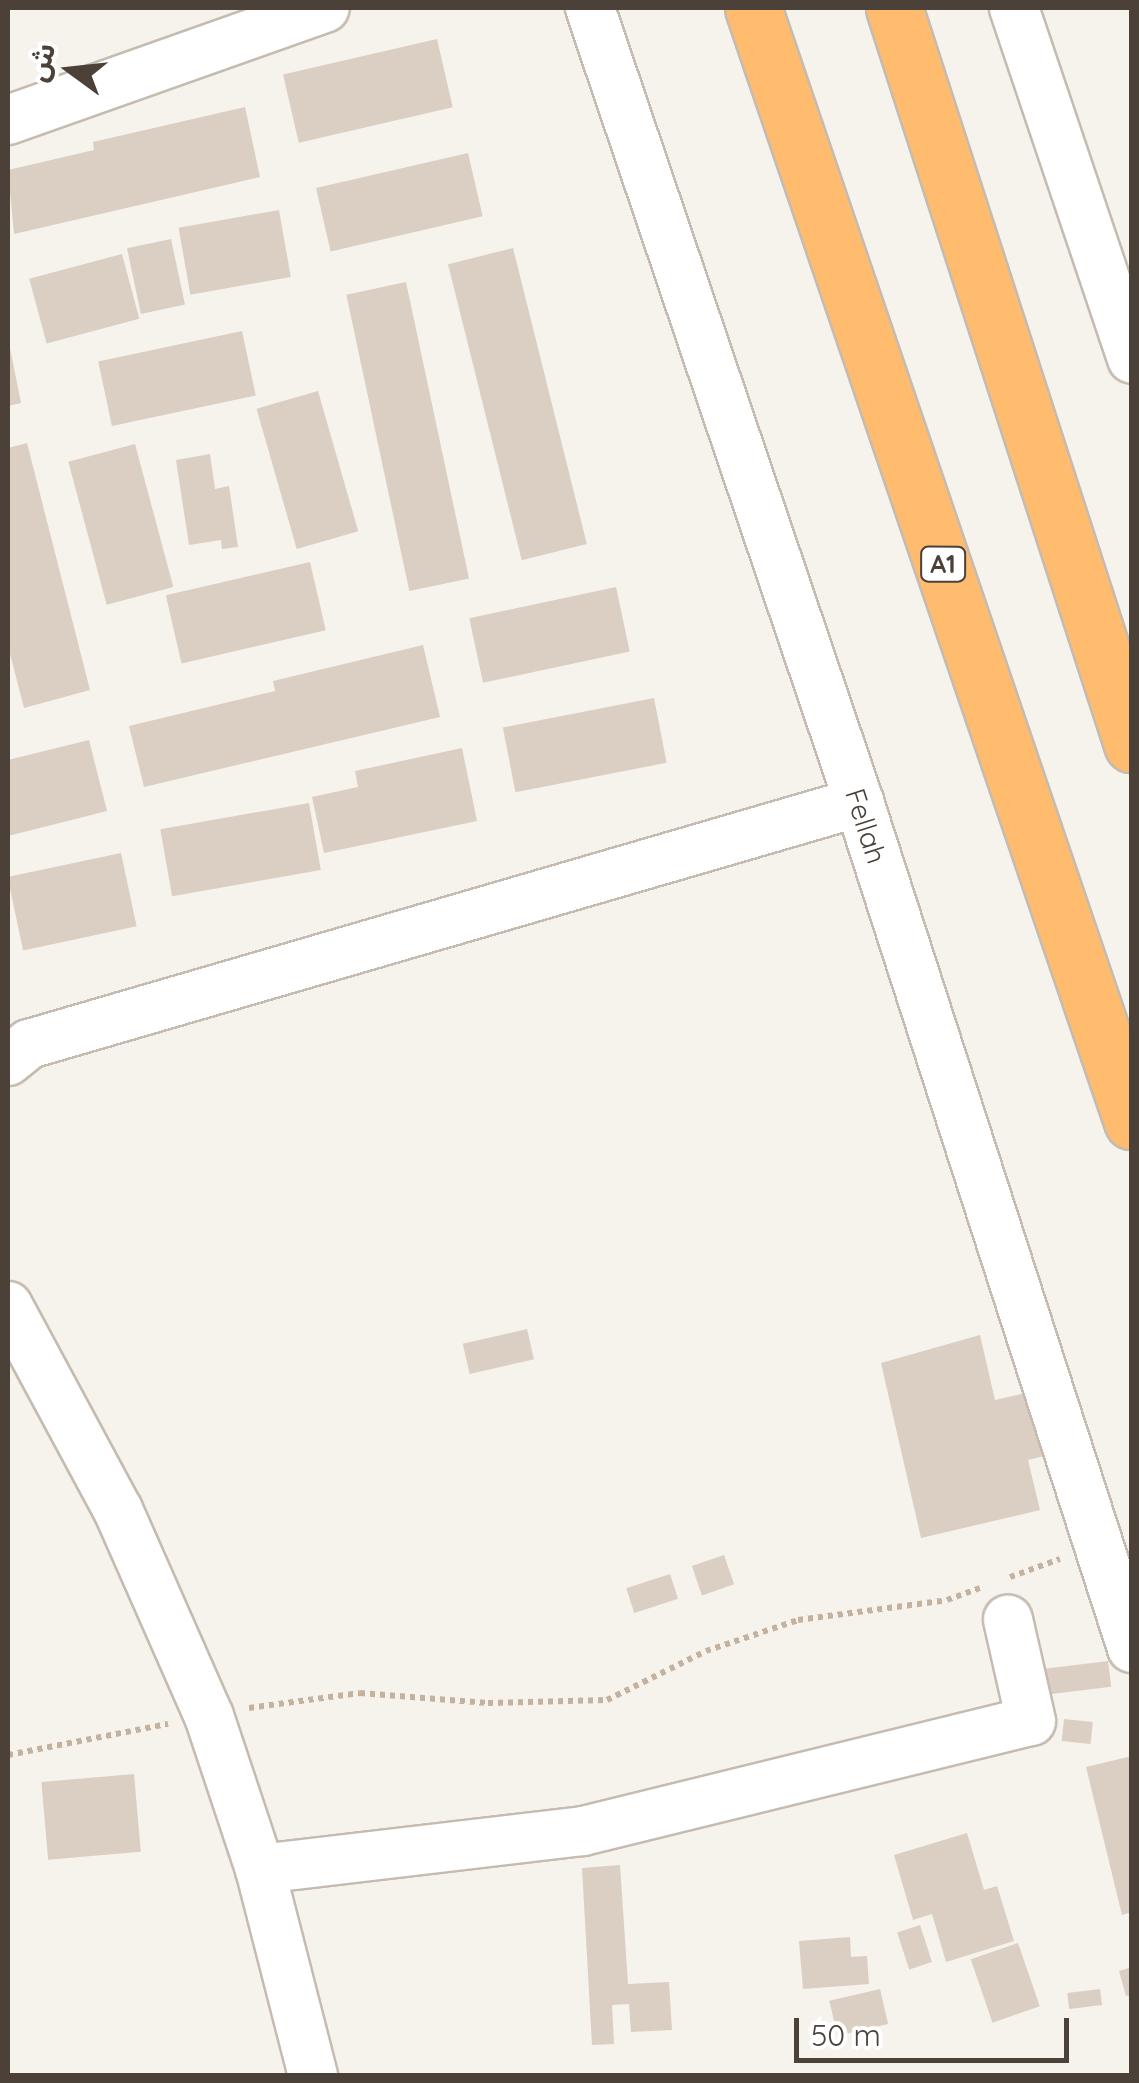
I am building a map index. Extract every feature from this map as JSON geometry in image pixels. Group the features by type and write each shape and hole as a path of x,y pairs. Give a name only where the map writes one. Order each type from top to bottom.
{"highway":[{"name":"A1","path":"754,8 1132,1121"},
{"path":"894,8 1132,744"}],"street":[{"name":"Fellah","path":"590,8 859,802 1132,1648"},
{"path":"1014,8 1132,359"},
{"path":"8,120 304,11"},
{"path":"8,1060 29,1044 859,802"},
{"path":"8,1306 118,1510 210,1716 260,1870 313,2076"},
{"path":"260,1870 583,1830 1032,1721 1008,1620"}],"path":[{"path":"8,1755 210,1716 360,1693 488,1702 607,1700 706,1652 798,1620 946,1600 1098,1546"}],"building":[{"path":"437,39 453,107 299,143 283,75"},
{"path":"245,107 260,177 14,234 8,170 94,150 93,142"},
{"path":"468,153 483,216 331,251 316,188"},
{"path":"279,210 291,277 190,295 179,228"},
{"path":"171,239 185,305 141,314 127,248"},
{"path":"513,248 587,544 522,560 448,264"},
{"path":"122,254 139,319 47,344 29,279"},
{"path":"406,282 469,578 409,591 346,295"},
{"path":"242,331 256,396 112,426 98,362"},
{"path":"8,344 21,403 8,406"},
{"path":"318,391 358,531 297,549 256,409"},
{"path":"27,443 90,690 24,708 8,646 8,448"},
{"path":"135,444 173,587 107,605 68,462"},
{"path":"210,454 215,489 229,486 238,547 222,549 221,540 189,545 176,460"},
{"path":"310,562 326,630 182,663 166,595"},
{"path":"616,587 630,652 483,683 469,618"},
{"path":"423,645 440,717 144,787 129,726 275,691 273,681"},
{"path":"654,698 667,763 515,792 503,727"},
{"path":"89,740 107,811 8,836 8,760"},
{"path":"462,748 477,821 324,853 312,797 358,787 355,771"},
{"path":"309,803 321,870 172,896 160,829"},
{"path":"121,853 137,926 23,950 8,877"},
{"path":"527,1329 534,1359 470,1374 463,1344"},
{"path":"980,1335 995,1400 1034,1391 1048,1455 1028,1460 1040,1510 921,1538 881,1363"},
{"path":"724,1555 734,1584 702,1595 692,1566"},
{"path":"670,1574 678,1599 634,1613 626,1588"},
{"path":"1108,1661 1111,1687 1044,1695 1041,1669"},
{"path":"1064,1719 1093,1722 1091,1744 1062,1741"},
{"path":"1132,1756 1132,1912 1122,1915 1086,1767"},
{"path":"134,1774 141,1852 48,1860 41,1782"},
{"path":"967,1833 984,1890 997,1886 1014,1941 946,1962 932,1914 913,1920 894,1855"},
{"path":"620,1865 628,1984 669,1982 672,2030 631,2032 629,2004 612,2005 614,2044 592,2045 582,1868"},
{"path":"920,1925 932,1962 909,1970 897,1932"},
{"path":"850,1937 851,1957 867,1956 869,1984 803,1989 799,1941"},
{"path":"1018,1943 1040,2006 993,2023 971,1959"},
{"path":"1132,1967 1132,1995 1126,1996 1119,1971"},
{"path":"880,1989 888,2024 837,2036 829,2001"},
{"path":"1100,1989 1102,2005 1069,2009 1067,1993"}]}
